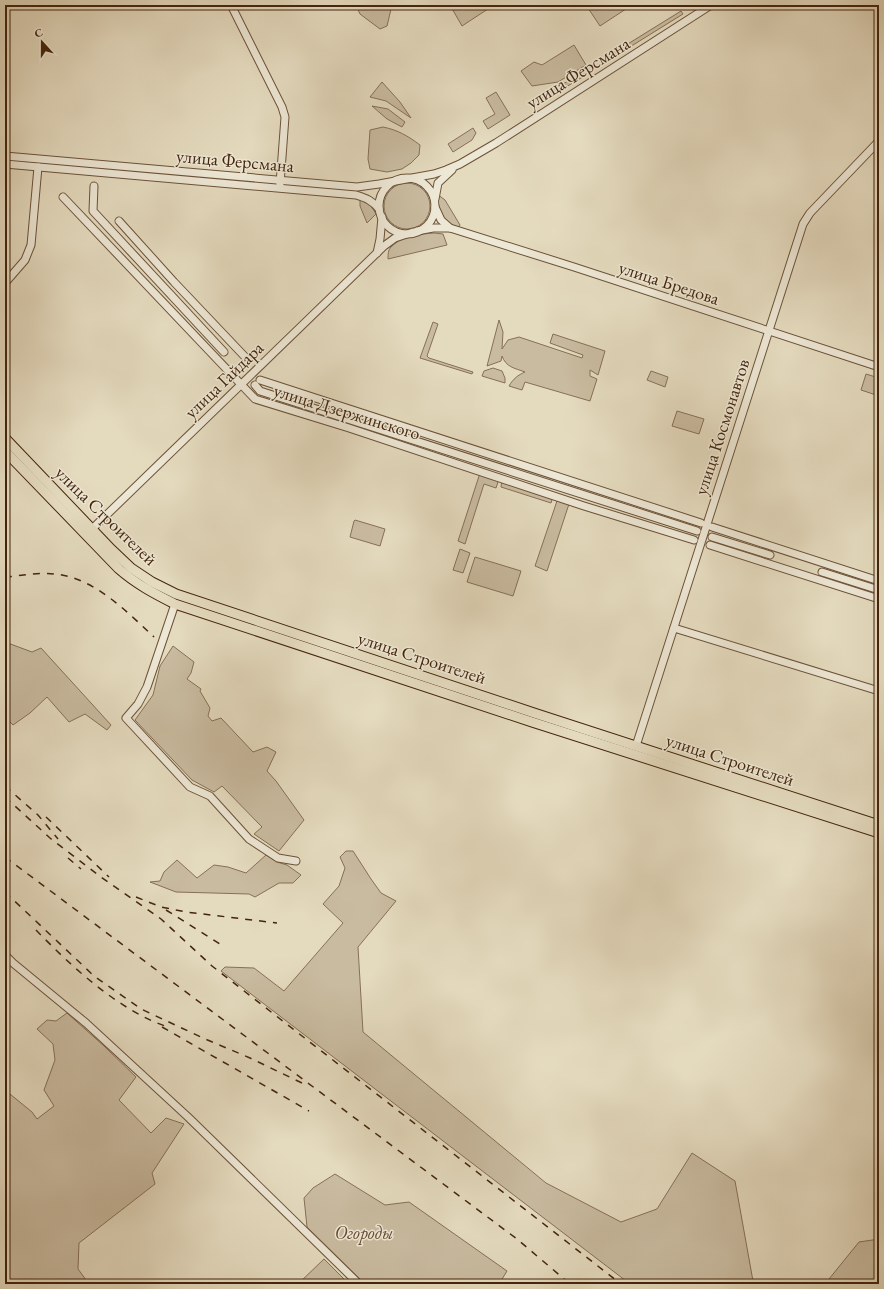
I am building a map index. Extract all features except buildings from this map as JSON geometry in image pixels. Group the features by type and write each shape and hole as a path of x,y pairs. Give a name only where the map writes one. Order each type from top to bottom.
{"main road":[{"name":"улица Строителей","path":"5,438 18,458 132,580 146,590 175,604 273,631"},
{"name":"улица Строителей","path":"5,451 18,458"},
{"name":"улица Строителей","path":"88,532 131,568 152,582 176,594 273,631 413,677 636,746 879,833"},
{"name":"улица Строителей","path":"413,677 633,755 879,825"},
{"path":"633,755 636,746"}],"street":[{"path":"231,5 282,107 285,117 280,188"},
{"name":"улица Ферсмана","path":"435,204 435,192 438,183 460,164 603,75 711,5"},
{"name":"улица Космонавтов","path":"636,746 803,224 810,213 879,141"},
{"name":"улица Ферсмана","path":"5,156 357,187 434,174 460,164"},
{"name":"улица Ферсмана","path":"5,164 356,195 367,198 375,204 380,213"},
{"path":"5,283 24,260 31,245 38,167"},
{"path":"246,177 246,186"},
{"path":"377,253 380,239 382,195 388,186 403,180 416,179 421,182 432,194 441,220 450,228"},
{"path":"94,186 93,211 224,352"},
{"name":"улица Дзержинского","path":"63,197 255,399 349,428 584,506 694,540"},
{"path":"415,232 427,226 431,222 435,212 435,204"},
{"path":"380,213 393,231 404,234 433,228 450,228"},
{"path":"119,221 248,360"},
{"name":"улица Бредова","path":"450,228 879,367"},
{"name":"улица Гайдара","path":"88,532 377,253 395,238 415,232"},
{"name":"улица Дзержинского","path":"697,531 260,390 257,382 389,421 701,523"},
{"path":"712,527 879,581"},
{"path":"712,537 770,555"},
{"path":"710,545 879,599"},
{"path":"822,572 879,590"},
{"path":"175,604 147,687 138,704 126,718 190,788 210,796 249,839 278,858 296,861"},
{"path":"674,628 879,691"},
{"path":"5,955 86,1023 188,1117 359,1284"}],"green space":[{"path":"356,5 392,5 387,26 380,29 360,14"},
{"path":"450,5 494,5 462,26"},
{"path":"581,5 632,5 600,26 588,8"},
{"path":"681,11 683,14 604,63 602,60"},
{"path":"574,45 586,65 558,82 532,86 521,71 534,62 542,65"},
{"path":"584,72 586,75 541,102 539,100 554,89"},
{"path":"382,82 400,102 411,118 386,101 370,97"},
{"path":"496,92 510,115 488,129 483,121 495,114 486,98"},
{"path":"372,106 388,109 405,122 402,127 387,119"},
{"path":"383,127 403,134 420,145 419,155 402,169 387,172 370,169 368,159 370,130"},
{"path":"473,128 476,133 472,140 453,152 448,144"},
{"path":"402,183 412,183 420,187 426,193 430,201 430,211 426,219 420,225 412,229 402,229 394,225 388,219 384,211 384,201 388,193 394,187"},
{"path":"437,194 445,200 460,225 458,228 448,222 442,215 438,206"},
{"path":"360,199 370,204 376,214 367,223 360,206"},
{"path":"434,233 443,234 447,245 388,259 390,248 400,240 417,235"},
{"path":"499,320 503,332 502,349 508,340 519,337 582,358 583,355 550,343 553,334 605,351 598,375 590,370 590,376 597,379 590,401 525,382 522,390 509,386 520,374 525,372 508,365 502,356 501,361 487,366"},
{"path":"433,322 438,324 427,356 429,358 473,372 472,374 420,358"},
{"path":"493,368 502,371 505,378 505,383 482,376 484,371"},
{"path":"651,371 668,377 665,387 647,380"},
{"path":"866,374 879,378 879,396 861,390"},
{"path":"677,411 704,419 699,434 672,426"},
{"path":"480,473 499,479 496,488 484,484 465,544 458,541"},
{"path":"502,480 553,496 551,503 501,487"},
{"path":"557,501 569,504 547,571 535,566"},
{"path":"355,520 385,529 380,546 350,537"},
{"path":"460,549 470,553 463,573 453,570"},
{"path":"475,557 521,571 513,596 467,582"},
{"path":"5,642 32,652 41,648 111,725 107,730 85,714 69,722 47,697 30,713 13,725 5,717"},
{"path":"173,646 194,662 191,673 187,679 201,689 200,691 210,708 208,716 212,721 221,718 253,752 267,747 276,752 267,771 304,820 279,851 254,834 262,827 222,786 214,792 192,780 135,720 153,695 160,666"},
{"path":"346,851 353,851 381,893 396,901 358,947 363,1032 546,1183 621,1222 657,1209 692,1153 735,1181 753,1281 758,1284 630,1284 221,971 225,967 254,968 284,991 343,923 323,904 339,886 345,868 340,857"},
{"path":"266,855 277,862 287,865 301,875 293,883 279,883 255,897 249,894 176,892 150,882 160,881 164,872 177,860 197,878 214,865 228,867 246,873"},
{"path":"67,1013 136,1077 119,1100 151,1133 166,1118 184,1124 152,1173 155,1184 79,1243 78,1269 89,1284 5,1284 5,1090 32,1112 37,1119 54,1106 44,1090 55,1060 53,1044 37,1029 47,1020 56,1021"},
{"name":"Огороды","path":"335,1174 385,1205 409,1202 507,1271 499,1284 365,1284 307,1227 304,1198 313,1188"},
{"path":"879,1239 879,1284 825,1284 859,1242"},
{"path":"324,1259 349,1284 298,1284"}],"railway":[{"path":"5,577 54,574 83,582 109,597 154,637"},
{"path":"5,786 38,815 58,839"},
{"path":"5,797 50,838 101,877 161,919 212,966 621,1284"},
{"path":"46,817 109,877"},
{"path":"5,857 517,1239 570,1284"},
{"path":"68,858 81,869"},
{"path":"5,892 94,976 141,1009 302,1083"},
{"path":"136,897 161,907 186,912 277,923"},
{"path":"166,910 220,944"},
{"path":"36,930 64,958 114,999 150,1020 168,1027"},
{"path":"162,1027 309,1111"}]}
